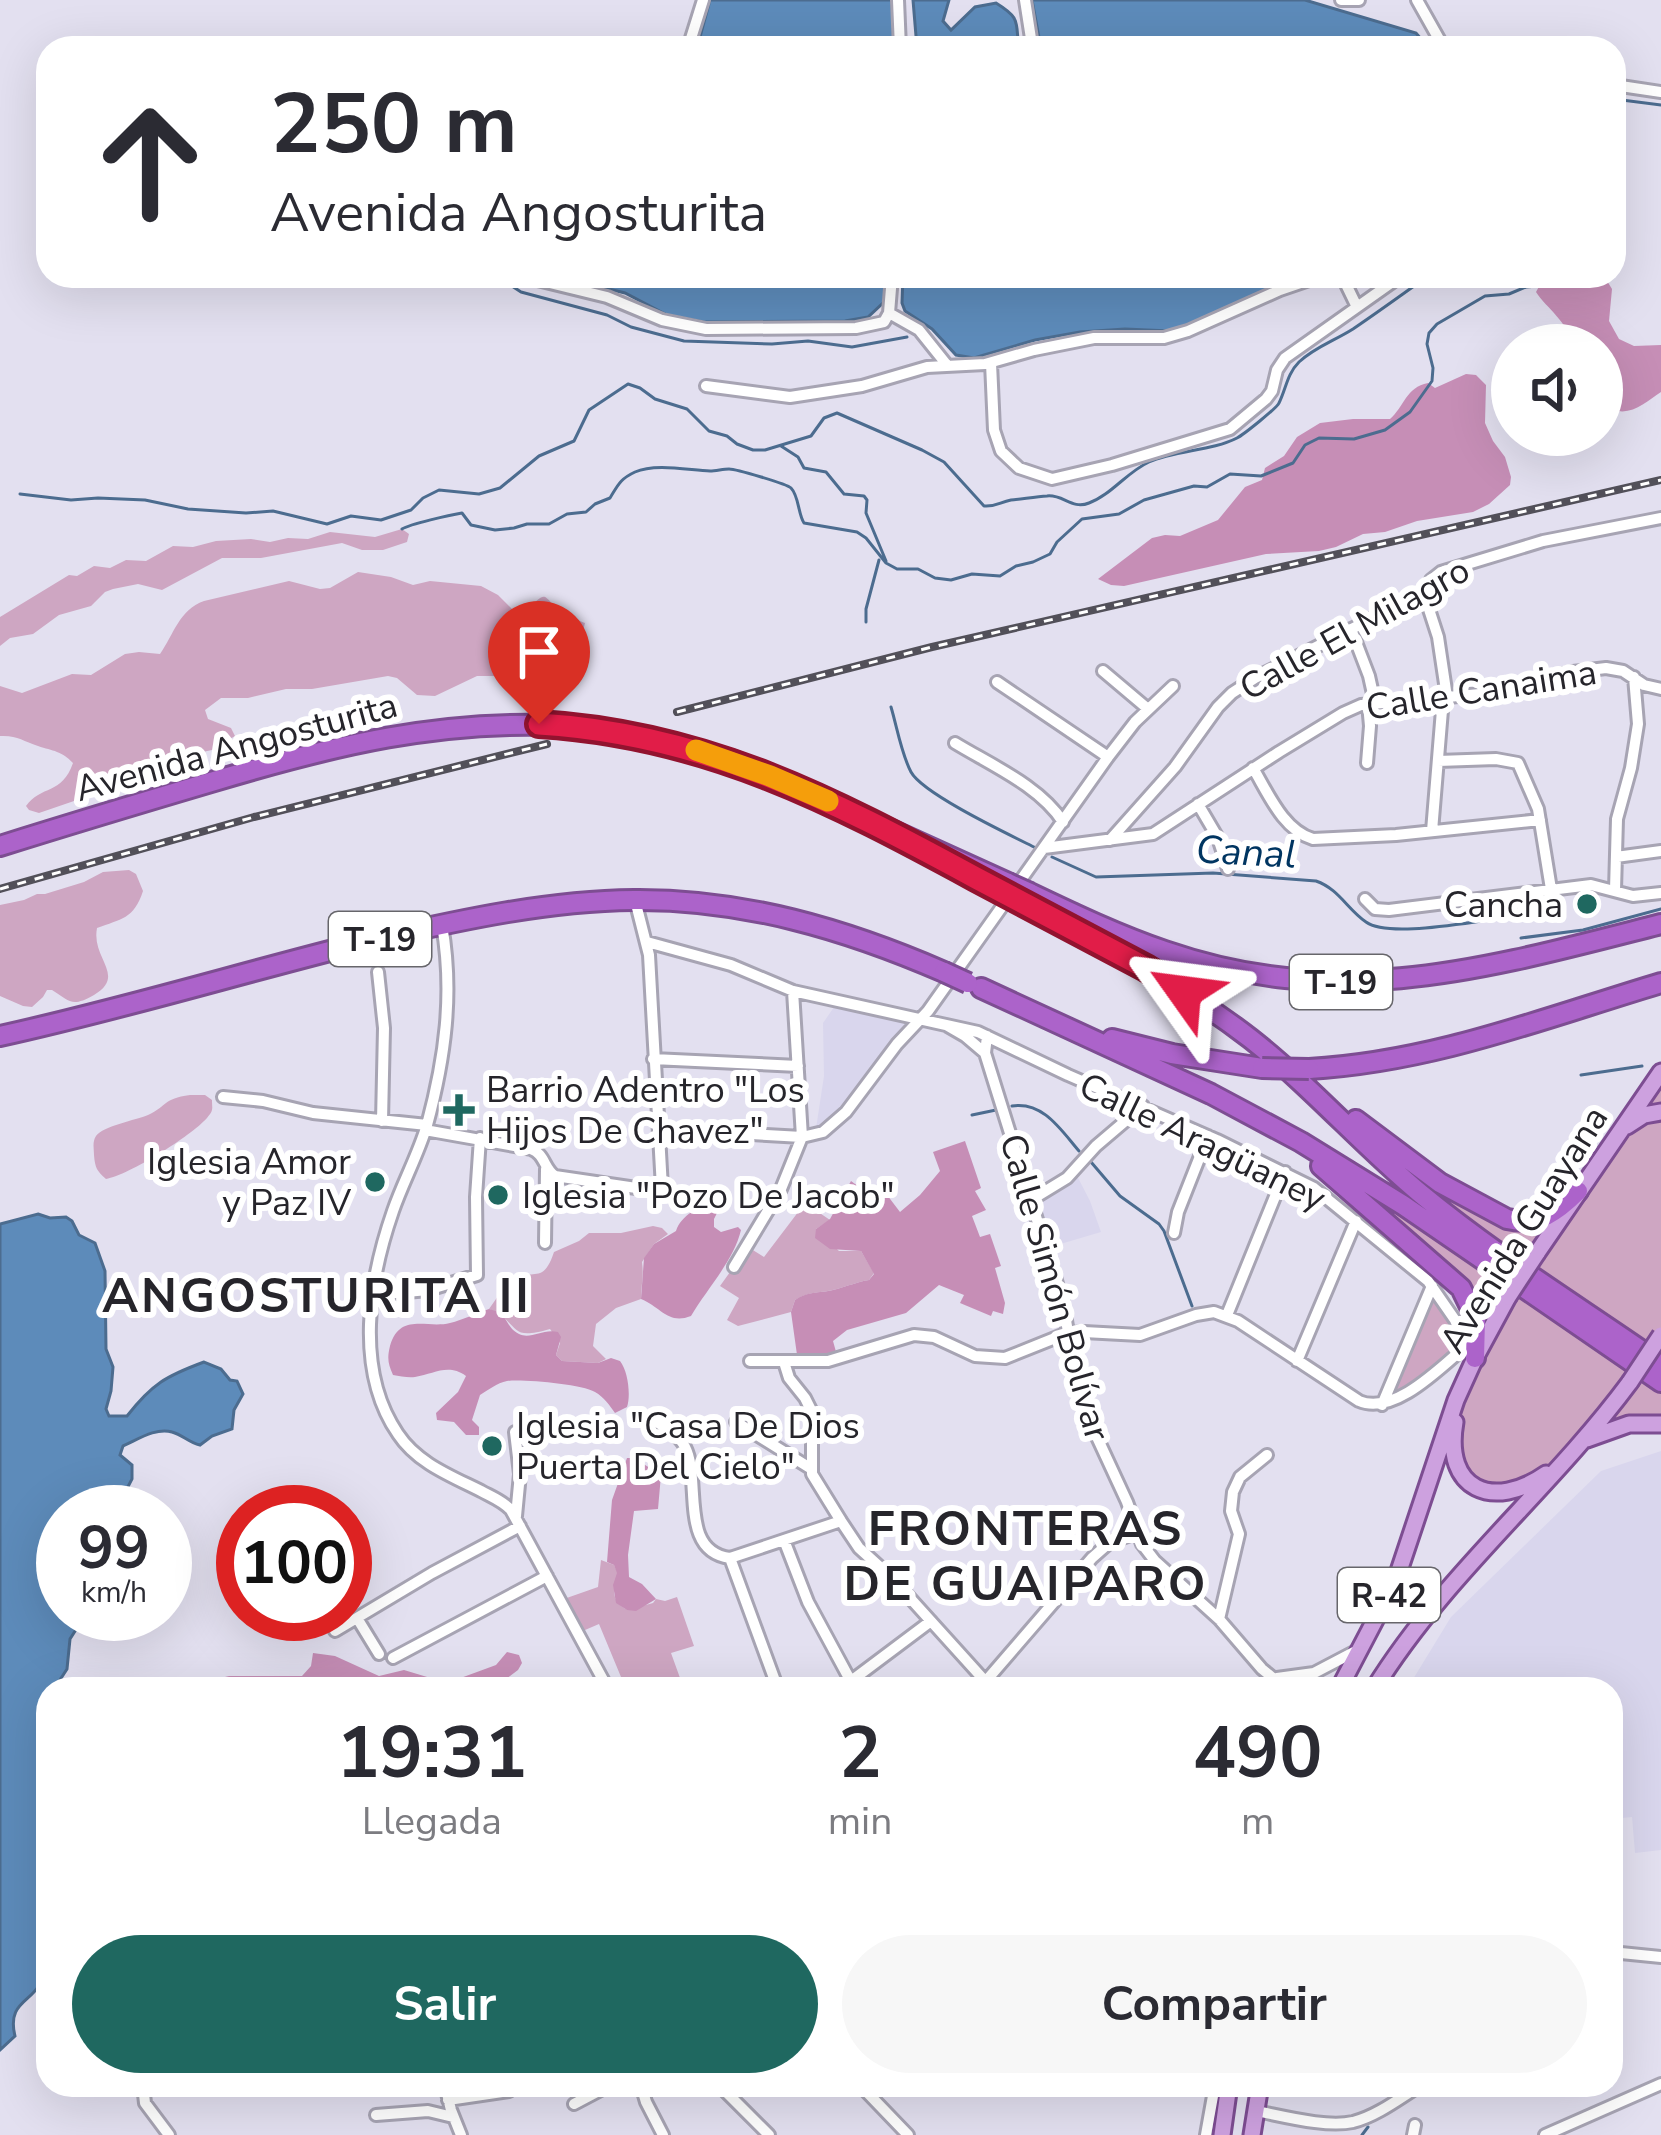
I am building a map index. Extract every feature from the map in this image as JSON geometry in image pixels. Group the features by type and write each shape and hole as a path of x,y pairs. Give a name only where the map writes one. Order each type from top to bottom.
{"highway":[{"name":"Avenida Angosturita","path":"0,846 253,769 384,736 485,724 571,726 674,744 770,776 1026,898"},
{"name":"T-19","path":"1026,898 1181,956 1250,973 1324,982 1393,981 1458,972 1661,924"},
{"path":"1026,898 1229,1023 1422,1195 1661,1364"},
{"name":"T-19","path":"0,1036 442,925 548,905 635,900 720,906 791,918 853,936 1131,1045 1196,1058 1309,1069 1376,1063 1448,1049 1661,983"},
{"path":"974,985 1271,1125 1403,1205 1661,1382"},
{"path":"1269,1063 1420,1170 1507,1219 1545,1218 1579,1191"},
{"path":"1271,1125 1462,1288 1476,1318 1470,1357"}],"main road":[{"name":"Avenida Guayana","path":"1345,1677 1403,1562 1470,1357 1661,1072"},
{"path":"1616,1135 1644,1115 1661,1112"},
{"name":"R-42","path":"1383,1677 1445,1590 1579,1446 1661,1336"},
{"path":"1470,1357 1452,1454 1473,1485 1499,1493 1524,1487 1579,1446 1629,1424 1661,1424"},
{"path":"1222,2135 1227,2097"},
{"path":"1252,2135 1258,2097"}],"street":[{"path":"692,36 703,0"},
{"path":"898,0 900,36"},
{"path":"1025,0 1031,36"},
{"path":"1341,0 1359,0"},
{"path":"1417,0 1437,36"},
{"path":"1626,87 1661,92"},
{"path":"570,288 607,297 662,320 706,329 856,328 884,322 891,288"},
{"path":"706,386 790,397 846,389 927,367 991,363 1094,338 1175,336 1286,288"},
{"path":"1348,288 1357,307"},
{"path":"991,363 994,430 1001,452 1030,474 1062,478 1230,429 1266,399 1285,358 1384,288"},
{"path":"889,314 920,331 947,365"},
{"name":"Calle El Milagro","path":"1110,840 1175,767 1218,706 1255,678 1425,596 1433,577 1468,563 1572,534 1661,518"},
{"path":"1425,596 1438,637 1445,698 1432,831"},
{"path":"1351,629 1369,676 1367,763"},
{"name":"Calle Canaima","path":"1048,847 1153,834 1343,713 1371,704 1480,694 1591,669 1614,668 1643,685 1661,689"},
{"path":"1103,671 1148,709"},
{"path":"1615,890 1617,819 1637,736 1634,677"},
{"path":"997,682 1108,757"},
{"path":"659,1134 802,1137 824,1132 840,1120 927,1022 928,1011 1108,757 1173,686"},
{"path":"955,743 1039,796 1053,808 1060,826"},
{"path":"1438,761 1518,763 1540,820 1551,889"},
{"path":"1252,768 1289,825 1305,837 1325,840 1540,820"},
{"path":"1198,804 1218,838 1228,869"},
{"path":"1616,857 1661,851"},
{"path":"1365,899 1375,909 1402,909 1591,885 1633,896 1661,893"},
{"path":"223,1096 480,1138 536,1151 556,1176 644,1190 662,1188 646,942 635,900"},
{"path":"442,925 449,1006 443,1054 426,1128 391,1216 373,1295 374,1380 384,1410 409,1448 504,1503 602,1677"},
{"name":"Calle Aragüaney","path":"646,942 731,964 793,991 971,1029 1285,1172 1314,1188 1432,1286 1455,1320 1470,1357"},
{"path":"378,972 384,1028 382,1120"},
{"path":"734,1267 781,1190 802,1137 793,991"},
{"path":"927,1022 965,1036 985,1053"},
{"path":"985,1053 987,1036"},
{"name":"Calle Simón Bolívar","path":"985,1053 1063,1303 1084,1405 1148,1554 1220,1619 1273,1677"},
{"path":"653,1059 797,1066"},
{"path":"1031,1200 1066,1178 1143,1106"},
{"path":"1174,1233 1208,1136"},
{"path":"373,1295 428,1290 477,1274 480,1138"},
{"path":"545,1243 546,1166"},
{"path":"1227,1315 1285,1172"},
{"path":"1298,1361 1356,1221"},
{"path":"1382,1405 1432,1286"},
{"path":"750,1361 828,1361 914,1335 934,1337 975,1356 1005,1358 1068,1334 1140,1335 1207,1312 1227,1315 1359,1401 1382,1405 1470,1357"},
{"path":"784,1362 812,1412 810,1468"},
{"path":"655,1421 678,1437 687,1451 696,1524 714,1554 730,1558 841,1521"},
{"path":"736,1422 810,1468 859,1548 931,1621 976,1677"},
{"path":"518,1522 515,1432 612,1431"},
{"path":"1220,1619 1240,1534 1231,1511 1233,1492 1240,1477 1267,1454"},
{"path":"372,1609 518,1522"},
{"path":"989,1677 1092,1558 1109,1543 1138,1532"},
{"path":"784,1540 808,1602 849,1677"},
{"path":"730,1558 774,1677"},
{"path":"392,1658 547,1576"},
{"path":"863,1677 931,1621"},
{"path":"371,1641 379,1654"},
{"name":"Calle Simón Bolívar","path":"1312,1677 1361,1647"},
{"path":"1623,1953 1661,1957"},
{"path":"1545,2135 1659,2090"},
{"path":"144,2097 169,2135"},
{"path":"447,2097 461,2135"},
{"path":"448,2100 468,2097"},
{"path":"574,2104 587,2097"},
{"path":"646,2097 663,2135"},
{"path":"731,2097 769,2135"},
{"path":"872,2097 908,2135"},
{"path":"1206,2135 1213,2097"},
{"path":"1256,2111 1352,2122 1402,2097"},
{"path":"376,2115 428,2111 453,2116"}],"shaded area":[{"path":"1538,288 1611,288 1611,324 1563,324 1536,292"},
{"path":"1623,341 1634,346 1661,345 1661,392 1623,411"},
{"path":"1466,374 1476,375 1486,385 1485,423 1491,456 1504,456 1511,477 1510,485 1489,504 1473,512 1363,534 1319,551 1266,554 1124,586 1098,579 1152,538 1180,536 1218,520 1245,487 1262,480 1265,468 1284,456 1297,437 1320,423 1390,419 1415,389 1428,383 1435,388"},
{"path":"402,529 409,534 407,542 383,550 342,543 261,558 222,558 162,590 138,584 113,589 91,606 59,615 33,634 10,638 0,646 0,617 69,575 77,576 94,566 146,561 173,546 308,539 330,532 375,537"},
{"path":"358,572 413,585 430,581 481,586 516,613 524,614 545,597 565,615 585,623 581,639 507,676 477,676 435,696 417,695 388,676 221,698 205,710 208,719 231,728 235,736 212,750 174,758 142,775 39,813 26,806 63,780 73,763 57,752 0,736 0,686 22,693 72,674 91,675 125,654 160,654 183,616 204,601 289,581 330,588"},
{"path":"103,872 136,874 143,891 139,900 126,917 97,928 108,973 103,988 75,1002 47,990 32,1007 0,996 0,905 84,882"},
{"path":"839,1000 916,1021 859,1096 815,1135 824,1076 823,1023"},
{"path":"1661,1072 1661,1364 1470,1231 1334,1101 1420,1170 1521,1216 1562,1204"},
{"path":"190,1095 212,1100 211,1113 199,1126 129,1170 106,1179 100,1174 94,1146 100,1132"},
{"path":"965,1141 981,1188 975,1191 986,1210 972,1216 980,1237 990,1234 1001,1266 995,1268 1005,1303 1003,1314 993,1311 991,1316 960,1303 964,1295 939,1285 906,1313 847,1330 833,1341 838,1359 798,1362 791,1312 795,1300 869,1280 874,1274 861,1251 830,1249 815,1238 816,1229 830,1219 851,1181 870,1195 881,1187 900,1212 940,1171 933,1152"},
{"path":"1301,1142 1661,1382 1661,1424 1643,1422 1574,1452 1510,1492 1466,1479 1454,1429 1471,1367 1473,1307"},
{"path":"1074,1170 1101,1232 1047,1248 1031,1200"},
{"path":"714,1201 720,1207 714,1227 721,1232 738,1227 737,1241 691,1316 670,1317 641,1299 644,1258 686,1216"},
{"path":"805,1203 830,1220 816,1229 839,1251 861,1251 874,1273 869,1280 801,1297 791,1312 738,1326 727,1320 739,1298 720,1286 748,1247 764,1257"},
{"path":"653,1226 668,1234 642,1262 641,1299 616,1308 596,1324 593,1346 606,1359 598,1363 562,1361 556,1355 560,1343 550,1329 520,1332 489,1309 510,1279 542,1272 554,1252 589,1233"},
{"path":"1432,1286 1466,1346 1382,1405"},
{"path":"489,1309 519,1334 558,1332 556,1355 562,1361 620,1361 628,1383 627,1407 615,1413 588,1389 507,1381 480,1395 472,1420 479,1435 466,1435 454,1422 437,1420 436,1413 458,1392 466,1376 447,1370 415,1377 393,1375 388,1358 395,1335 407,1325 450,1323"},
{"path":"1661,1451 1661,1850 1635,1853 1632,1817 1623,1818 1623,1677 1414,1677 1451,1617 1601,1471"},
{"path":"627,1458 661,1475 658,1509 634,1511 629,1577 656,1599 636,1611 616,1603 617,1573 607,1562 612,1500"},
{"path":"601,1560 614,1565 618,1573 614,1594 628,1610 677,1597 694,1646 671,1653 680,1677 621,1677 599,1624 578,1633 561,1600 598,1587"},
{"path":"507,1652 519,1655 522,1663 509,1677 463,1677 496,1665"},
{"path":"313,1653 335,1656 379,1676 404,1670 427,1677 225,1677 302,1676 311,1666"}],"water":[{"path":"710,0 892,0 894,36 700,36"},
{"path":"913,0 949,0 943,21 951,30 975,7 996,3 1014,17 1018,36 916,36"},
{"path":"1032,0 1305,0 1419,36 1039,36"},
{"path":"604,288 885,288 884,302 868,317 845,321 703,322 667,315"},
{"path":"903,288 1275,288 1170,331 1080,332 974,358 956,355 932,329 905,311"},
{"path":"38,1214 72,1221 79,1235 95,1243 105,1271 106,1349 113,1367 109,1416 127,1416 161,1382 204,1362 237,1381 243,1394 234,1410 232,1429 200,1445 160,1431 123,1446 120,1455 132,1465 129,1485 36,1485 36,1641 70,1641 62,1677 36,1677 36,1990 15,2013 15,2036 0,2050 0,1224"}],"waterway":[{"path":"1626,101 1661,105"},
{"path":"515,288 684,341 808,341 852,347 907,337"},
{"path":"20,494 145,500 246,513 273,511 327,524 351,516 381,520 411,510 439,490 479,494 500,488 539,456 574,441 589,410 628,384 687,409 709,431 753,450 811,436 824,418 837,413 944,462 984,506 1047,496 1083,505 1105,495 1149,462 1240,436 1277,406 1299,362 1411,288"},
{"path":"402,529 462,513 471,525 495,530 549,524 610,498 626,477 643,469 729,469 791,488 804,523 857,532 897,569 918,569 951,580 972,574 1000,576 1050,554 1082,519 1119,514 1144,500 1194,486 1207,487 1230,474 1261,476 1293,463 1305,445 1319,438 1354,439 1385,430 1410,412 1432,381 1427,344 1437,324 1485,296 1524,288"},
{"path":"781,446 798,457 804,468 826,472 844,494 864,496 886,561"},
{"path":"866,622 879,560"},
{"path":"891,707 904,757 919,781 1036,848"},
{"name":"Canal","path":"1052,857 1096,877 1213,873 1316,881 1377,927 1429,928 1497,919"},
{"path":"1521,938 1583,930 1661,909"},
{"path":"1581,1075 1642,1066"},
{"path":"1012,1106 1042,1113 1079,1151"},
{"path":"972,1115 996,1110"},
{"path":"1091,1162 1120,1196 1164,1231 1192,1306"},
{"path":"1362,2135 1368,2127"}],"railway":[{"path":"677,712 932,647 1661,480"},
{"path":"0,889 254,817 547,744"}],"slow traffic":[{"path":"696,750 828,801"}],"place":[{"name":"Cancha","path":"1587,904"},
{"name":"Barrio Adentro \"Los Hijos De Chavez\"","path":"459,1110"},
{"name":"Iglesia Amor y Paz IV","path":"375,1182"},
{"name":"Iglesia \"Pozo De Jacob\"","path":"498,1195"},
{"name":"Iglesia \"Casa De Dios Puerta Del Cielo\"","path":"492,1446"}],"district":[{"name":"ANGOSTURITA II","path":"317,1295"},
{"name":"FRONTERAS DE GUAIPARO","path":"1026,1556"}],"route":[{"path":"539,724 625,733 731,760 770,776 870,820 1184,992"}]}
